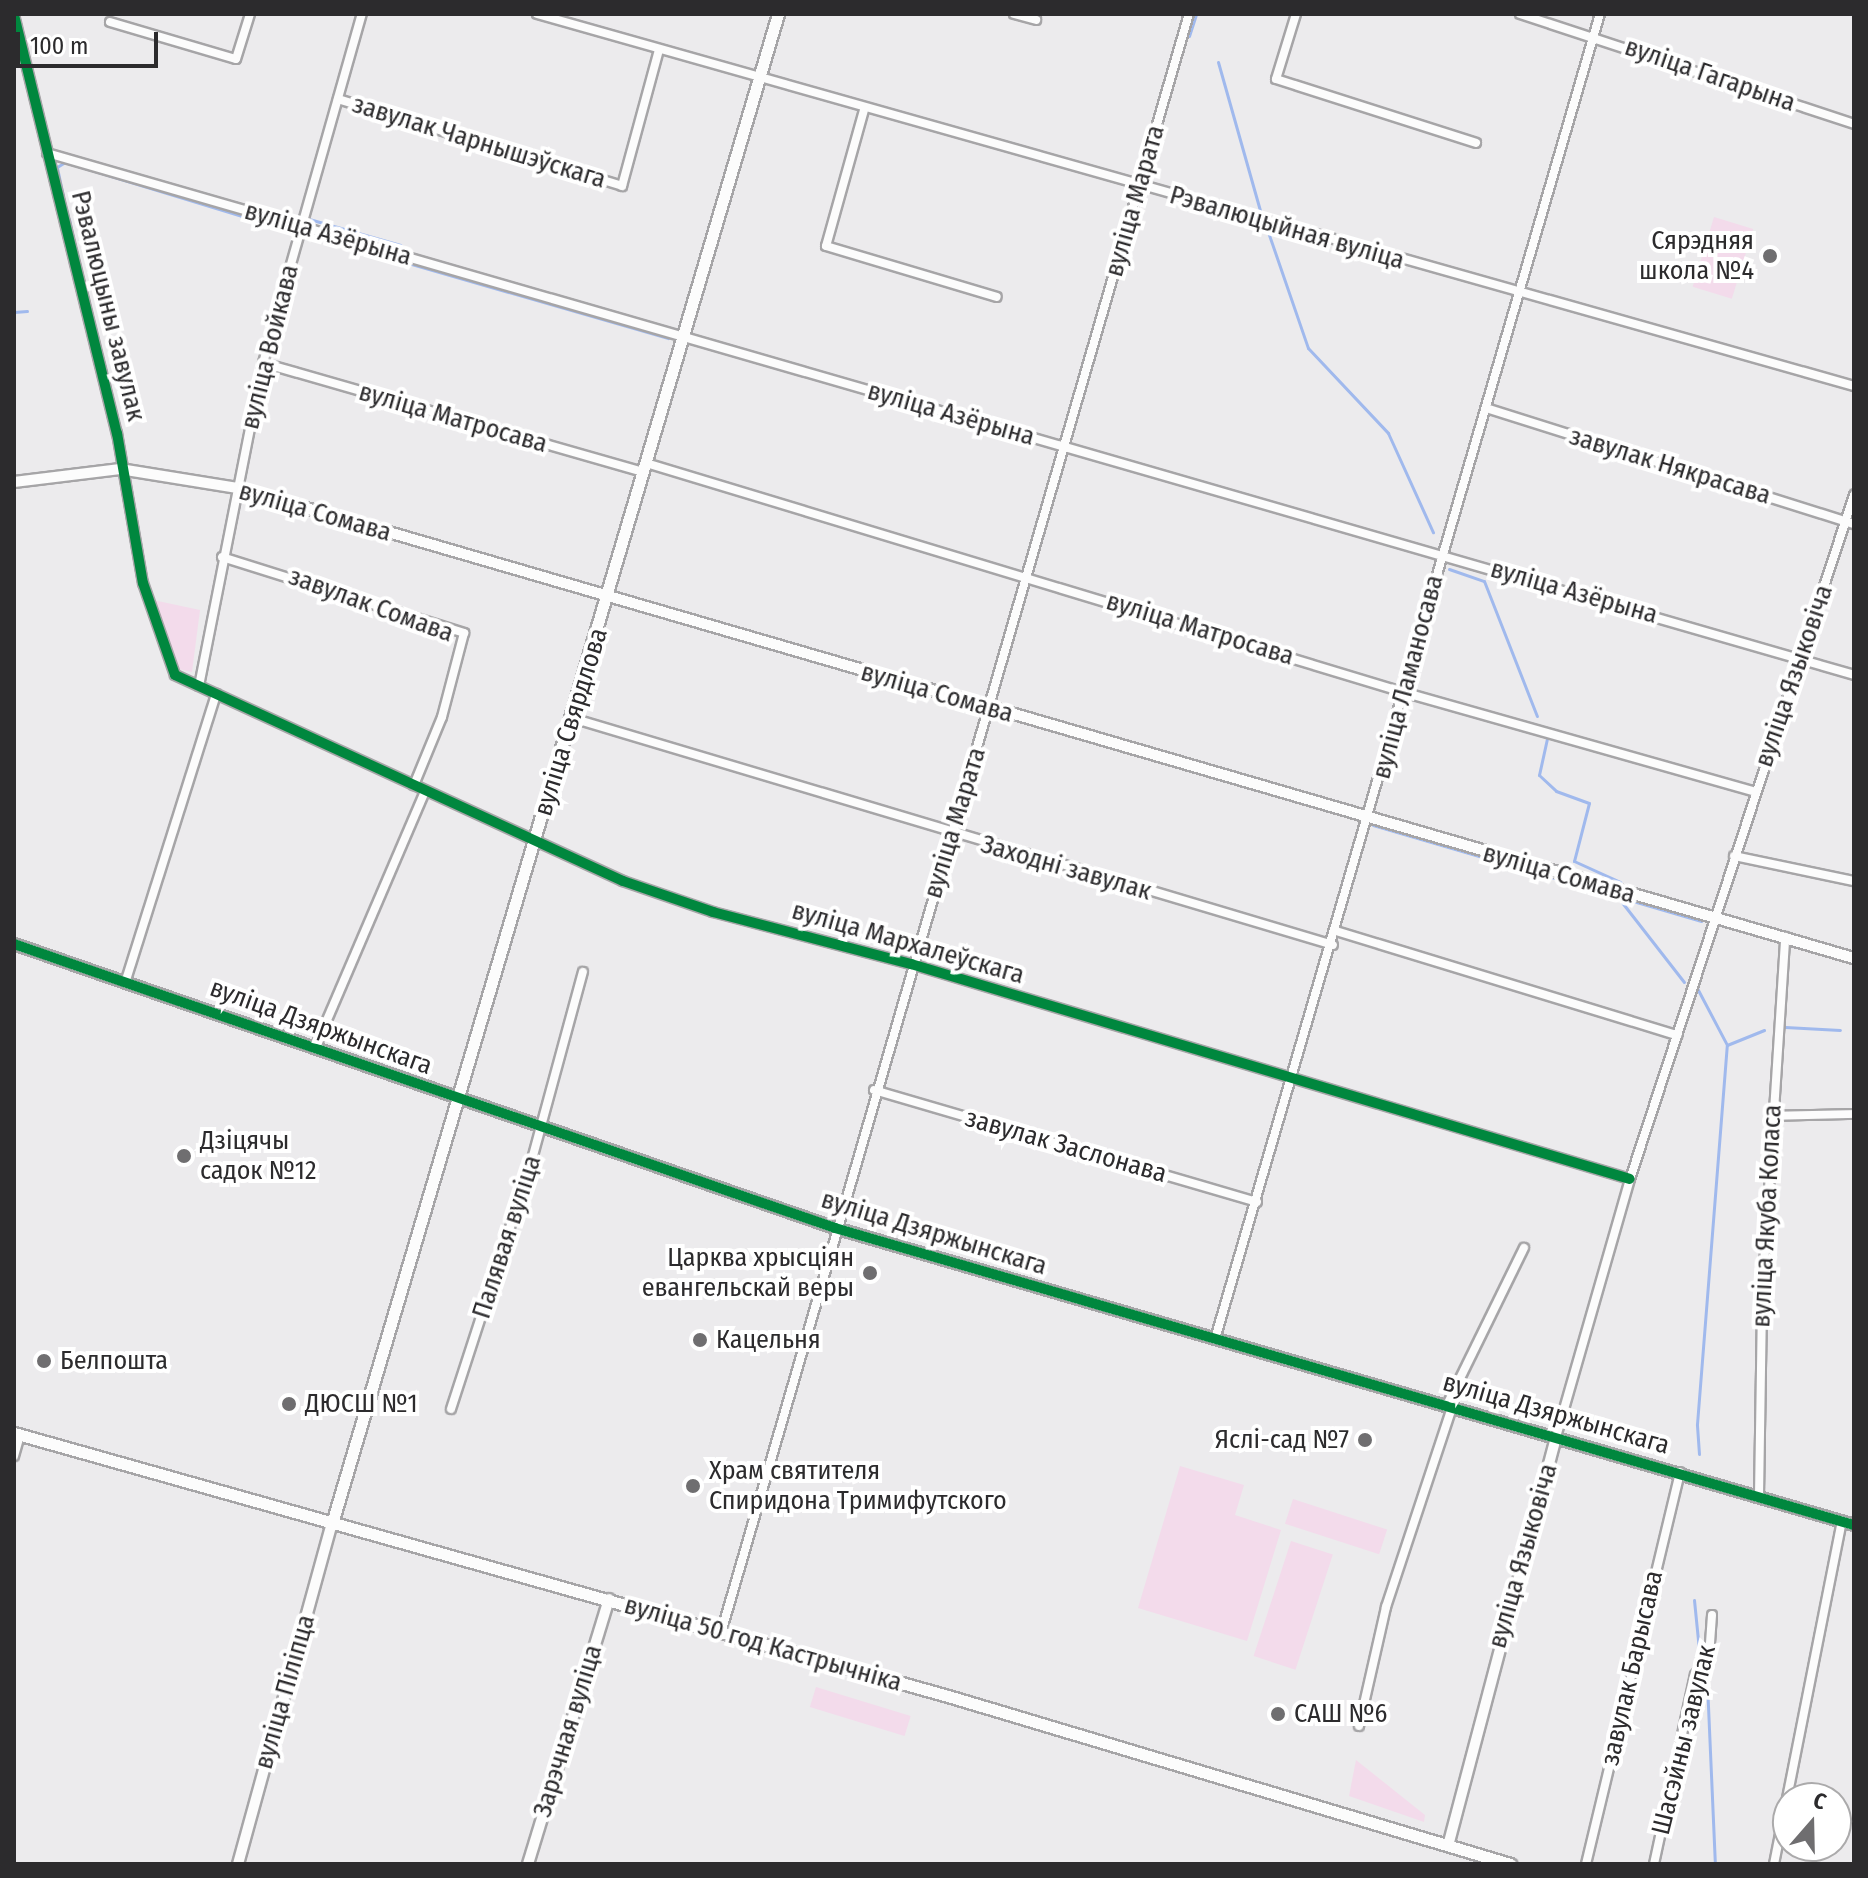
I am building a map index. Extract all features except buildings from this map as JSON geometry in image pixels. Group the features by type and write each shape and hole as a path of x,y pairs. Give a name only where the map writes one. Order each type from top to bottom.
{"main road":[{"name":"вуліца Свярдлова","path":"333,1520 609,598 778,14"},
{"name":"вуліца 50 год Кастрычніка","path":"17,1434 609,1599 1510,1864"}],"street":[{"path":"110,22 236,59 250,14"},
{"name":"вуліца Войкава","path":"199,686 222,557 263,363 362,14"},
{"name":"Рэвалюцыйная вуліца","path":"537,14 759,81 1854,386"},
{"path":"1014,14 1036,20"},
{"name":"вуліца Марата","path":"721,1633 874,1090 953,835 1062,446 1189,14"},
{"path":"1296,14 1276,79 1476,143"},
{"name":"вуліца Гагарына","path":"1520,14 1595,36 1854,124"},
{"name":"вуліца Ламаносава","path":"1215,1339 1370,819 1441,555 1600,14"},
{"name":"Рэвалюцыны завулак","path":"14,15 117,433 120,469 143,583 168,665 199,686"},
{"name":"завулак Чарнышэўскага","path":"338,99 622,186 659,50"},
{"path":"864,110 826,246 997,297"},
{"name":"вуліца Азёрына","path":"47,153 1854,675"},
{"name":"вуліца Матросава","path":"263,363 1027,574 1406,693 1755,792"},
{"name":"завулак Някрасава","path":"1486,408 1850,522"},
{"name":"вуліца Сомава","path":"14,482 120,469 237,488 1854,958"},
{"name":"вуліца Языковіча","path":"1448,1846 1556,1437 1630,1179 1755,792 1850,522 1854,495"},
{"name":"завулак Сомава","path":"222,557 464,633 442,717 414,785"},
{"name":"вуліца Мархалеўскага","path":"199,686 534,843 713,912 911,964 1630,1179"},
{"path":"126,980 216,694"},
{"name":"Заходні завулак","path":"572,718 953,835 1333,945"},
{"path":"315,1048 425,791"},
{"path":"1734,856 1854,881"},
{"path":"1336,931 1677,1035"},
{"name":"вуліца Якуба Коласа","path":"1759,1496 1771,1116 1785,937"},
{"name":"вуліца Дзяржынскага","path":"14,944 126,980 458,1100 835,1228 1854,1525"},
{"name":"Палявая вуліца","path":"451,1409 542,1129 583,972"},
{"name":"завулак Заслонава","path":"874,1090 1257,1202"},
{"path":"1771,1116 1854,1114"},
{"name":"вуліца Дзяржынскага","path":"1450,1406 1524,1248"},
{"path":"1359,1726 1386,1607 1450,1406"},
{"path":"14,1456 17,1434"},
{"name":"завулак Барысава","path":"1586,1864 1680,1472"},
{"name":"вуліца Піліпца","path":"238,1864 333,1520"},
{"path":"1774,1864 1842,1521"},
{"name":"Зарэчная вуліца","path":"528,1864 609,1599"},
{"name":"Шасэйны завулак","path":"1654,1864 1695,1675 1709,1657 1712,1615"}],"shaded area":[{"path":"1714,217 1753,229 1732,299 1693,287"},
{"path":"153,600 200,610 192,672 174,668"},
{"path":"1180,1466 1244,1485 1235,1515 1281,1530 1247,1641 1138,1608"},
{"path":"1293,1499 1387,1530 1379,1554 1285,1524"},
{"path":"1291,1541 1333,1555 1295,1670 1254,1656"},
{"path":"816,1687 911,1716 905,1736 810,1707"},
{"path":"1356,1760 1425,1815 1424,1822 1349,1796"}],"waterway":[{"path":"1189,36 1196,14"},
{"path":"1218,62 1261,214"},
{"path":"63,196 57,167 65,162 284,229"},
{"path":"69,219 76,251"},
{"path":"309,219 400,245"},
{"path":"1267,229 1308,348 1388,433 1433,532"},
{"path":"304,233 668,338"},
{"path":"14,312 27,311"},
{"path":"1449,569 1484,581 1537,716"},
{"path":"1548,734 1539,775 1556,791 1589,803 1574,861 1620,882"},
{"path":"1373,825 1701,921"},
{"path":"1617,896 1684,982"},
{"path":"1697,988 1727,1045"},
{"path":"1785,1027 1840,1030"},
{"path":"1699,1454 1697,1424 1727,1045 1764,1030"},
{"path":"1694,1600 1700,1660"},
{"path":"1707,1683 1715,1864"}],"cycle path":[{"path":"14,15 117,433 143,583 175,675 623,881 713,912 911,964 1630,1179"},
{"path":"14,944 835,1228 1854,1525"}],"place":[{"name":"Сярэдняя школа №4","path":"1770,256"},
{"name":"Дзіцячы садок №12","path":"184,1156"},
{"name":"Царква хрысціян евангельскай веры","path":"870,1273"},
{"name":"Кацельня","path":"700,1340"},
{"name":"Белпошта","path":"44,1361"},
{"name":"ДЮСШ №1","path":"289,1404"},
{"name":"Яслі-сад №7","path":"1365,1440"},
{"name":"Храм святителя Спиридона Тримифутского","path":"693,1486"},
{"name":"САШ №6","path":"1278,1714"}]}
